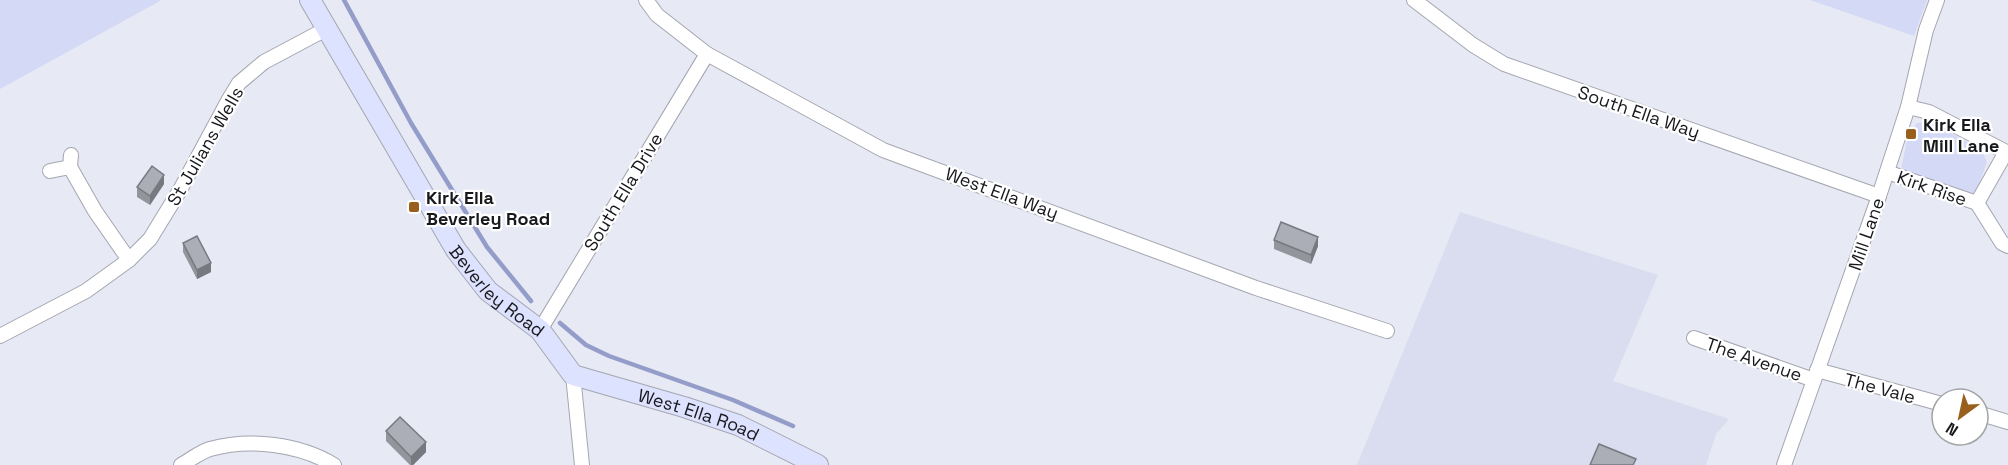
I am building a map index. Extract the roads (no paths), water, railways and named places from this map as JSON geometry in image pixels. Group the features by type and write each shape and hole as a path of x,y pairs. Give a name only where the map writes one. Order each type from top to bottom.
{"street":[{"name":"Beverley Road","path":"309,0 456,250 488,291 540,330 573,375"},
{"name":"West Ella Way","path":"646,0 657,15 707,54 883,150 1256,288 1387,331"},
{"name":"South Ella Way","path":"1414,0 1473,45 1511,67 1879,196"},
{"name":"Mill Lane","path":"1784,465 1887,172 1908,107 1926,30 1937,0"},
{"name":"St Julians Wells","path":"0,336 86,291 129,260 150,239 239,83 264,62 326,29"},
{"name":"South Ella Drive","path":"540,330 707,54"},
{"name":"Kirk Rise","path":"1908,107 1929,112 2007,152 1977,203"},
{"path":"50,171 70,161 94,211 129,260"},
{"name":"Kirk Rise","path":"1887,172 1977,203 2002,243 2008,246"},
{"name":"The Avenue","path":"1694,338 1816,375"},
{"path":"573,375 582,465"},
{"name":"West Ella Road","path":"573,375 738,424 818,465"},
{"name":"The Vale","path":"1816,375 1930,401"},
{"path":"1990,417 2008,422"},
{"path":"181,465 208,449 243,444 281,446 321,457 334,465"}],"waterway":[{"path":"344,0 411,123 487,247 531,301"},
{"path":"560,323 586,345 609,356 733,400 793,426"}],"place":[{"name":"Kirk Ella Mill Lane","path":"1911,134"},
{"name":"Kirk Ella Beverley Road","path":"414,207"}]}
